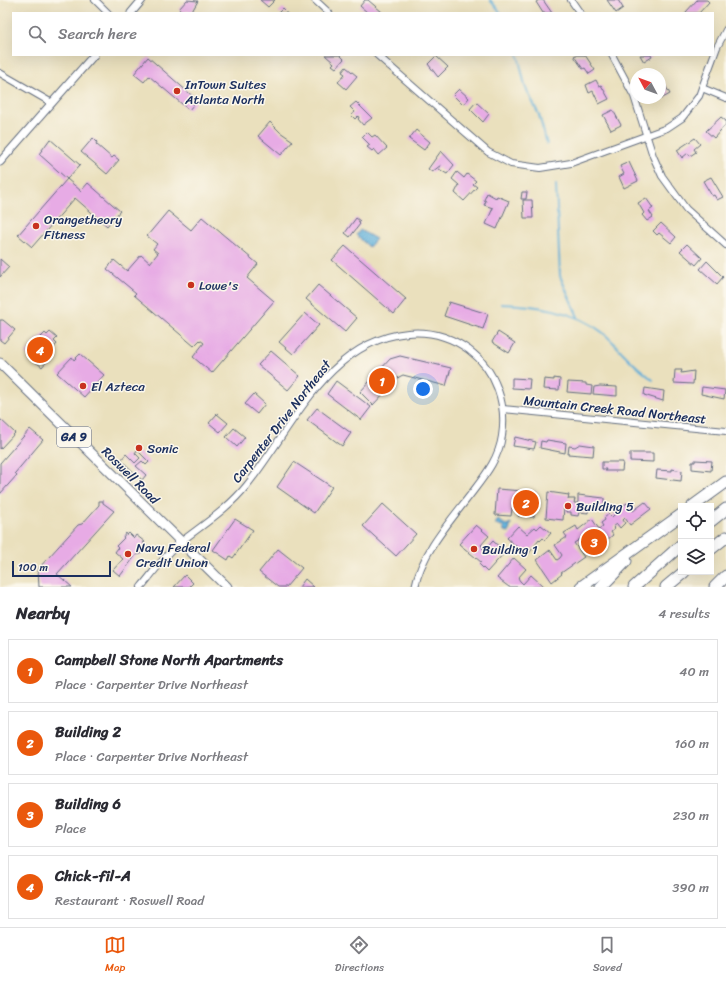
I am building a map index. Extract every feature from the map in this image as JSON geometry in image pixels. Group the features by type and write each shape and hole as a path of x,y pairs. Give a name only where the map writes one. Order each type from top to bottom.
{"highway":[{"path":"697,503 726,482"},
{"path":"714,519 726,509"},
{"path":"581,587 678,517"},
{"path":"714,547 726,537"},
{"path":"601,587 644,542"},
{"path":"634,587 678,548"},
{"path":"666,587 680,575"},
{"path":"716,587 726,578"}],"main road":[{"name":"Roswell Road","path":"0,363 227,587"}],"street":[{"path":"95,0 107,12"},
{"path":"132,12 142,0"},
{"path":"315,0 329,12"},
{"path":"573,1 579,12"},
{"path":"714,55 726,30"},
{"path":"0,162 93,56"},
{"path":"378,56 478,145 498,158 511,164 540,168 555,167 571,163 667,128 682,118 694,104 702,88 714,56"},
{"path":"613,56 634,96 653,156 672,192 696,219 726,246"},
{"path":"0,73 52,103"},
{"path":"702,88 726,98"},
{"name":"Carpenter Drive Northeast","path":"141,587 180,542 201,528 246,486 288,426 332,371 348,357 366,345 390,336 416,332 434,334 454,341 473,353 487,369 497,387 503,409 502,437 494,461 430,551 419,572 415,587"},
{"name":"Mountain Creek Road Northeast","path":"503,409 726,431"}],"water":[{"path":"360,230 376,239 369,247 356,235"},
{"path":"498,520 506,525 511,523 509,532 504,531 503,526 496,525"}],"building":[{"path":"187,0 198,1 192,12 181,12 179,9"},
{"path":"260,0 275,0 268,7"},
{"path":"365,0 368,0 382,12 367,12 360,6"},
{"path":"543,0 551,12 542,12 536,2"},
{"path":"607,0 618,0 623,8 615,12"},
{"path":"697,0 707,0 709,2 700,12 686,12"},
{"path":"283,8 287,12 279,12"},
{"path":"326,56 341,56 344,59 336,68 332,65 334,63"},
{"path":"436,56 448,67 438,77 428,64"},
{"path":"574,56 586,56 595,70 589,74 585,68 583,69"},
{"path":"641,56 652,56 652,57 644,62"},
{"name":"InTown Suites Atlanta North","path":"148,57 197,100 189,110 149,76 144,82 134,74"},
{"path":"346,67 357,76 346,89 338,82 345,74 342,72"},
{"path":"596,80 599,86 601,85 609,99 599,104 593,91 589,93 586,85"},
{"path":"666,87 670,94 666,96"},
{"path":"459,89 469,98 463,105 453,95"},
{"path":"356,102 372,118 363,125 358,119 358,116 355,119 351,115 355,112 350,107"},
{"path":"476,102 489,114 483,122 470,109"},
{"path":"613,110 621,125 611,130 603,115"},
{"path":"721,117 726,121 726,124 714,138 706,131"},
{"path":"270,122 280,132 293,141 281,155 258,136"},
{"path":"416,130 430,142 424,150 409,139"},
{"path":"367,132 372,137 375,135 387,148 379,155 374,149 372,151 367,147 370,145 362,137"},
{"path":"93,138 97,142 96,144 112,158 114,156 119,160 107,174 81,152"},
{"path":"695,138 700,144 694,149 696,152 690,156 688,153 682,158 677,150"},
{"path":"50,139 80,165 67,179 39,154"},
{"path":"441,151 454,165 447,174 439,169 441,165 432,172 428,169"},
{"path":"629,162 638,181 624,188 619,177 624,174 620,166"},
{"path":"457,172 464,178 467,174 476,181 473,184 477,187 464,201 455,193 459,185 452,179"},
{"path":"711,177 723,197 717,200 714,195 712,196 703,181"},
{"path":"67,179 81,191 88,183 120,211 107,226 75,198 32,247 18,235"},
{"path":"522,192 527,192 526,199 521,199"},
{"path":"487,193 496,198 497,196 509,201 497,229 486,224 493,208 484,205 486,201 484,200"},
{"path":"646,198 653,208 649,211 653,217 647,221 642,215 644,213 638,203"},
{"path":"523,200 532,200 533,218 524,218"},
{"name":"Lowe's","path":"168,211 191,230 202,217 258,264 247,278 274,301 212,373 193,357 204,343 200,340 194,346 134,295 136,293 107,269 114,260 127,271 141,255 150,263 158,253 153,249 157,244 147,236"},
{"path":"356,218 360,221 358,222 360,224 350,237 345,233"},
{"path":"661,223 676,237 671,243 659,233 657,235 653,231"},
{"path":"687,244 702,258 696,265 680,251"},
{"path":"345,246 406,299 394,314 332,260"},
{"path":"0,259 9,267 0,277"},
{"path":"707,261 723,277 717,284 700,269"},
{"path":"318,285 357,318 345,332 306,299"},
{"path":"449,302 488,314 483,329 444,316"},
{"path":"305,313 319,325 293,354 279,342"},
{"path":"0,320 3,320 15,330 4,343 0,340"},
{"path":"50,332 57,338 54,341 57,344 47,355 48,360 42,367 26,354 37,339 38,340 45,333 47,335"},
{"path":"498,332 515,343 509,353 492,342"},
{"path":"271,351 300,376 288,390 258,365"},
{"name":"El Azteca","path":"80,354 104,375 84,397 57,373 72,357 74,360"},
{"path":"400,356 451,368 446,386 403,375 399,377 373,405 360,392 390,359"},
{"path":"675,370 682,370 681,373 694,371 693,384 674,383"},
{"path":"512,378 530,379 529,389 512,388"},
{"path":"554,378 560,379 559,390 543,389 544,379 554,380"},
{"path":"336,381 371,407 361,420 327,394"},
{"path":"568,382 586,383 586,385 592,386 591,394 567,392"},
{"path":"594,387 617,387 617,396 593,394"},
{"path":"702,387 725,390 724,399 701,394"},
{"path":"645,388 664,391 663,401 644,395"},
{"path":"254,394 265,404 257,414 245,404"},
{"path":"317,408 351,433 342,446 307,420"},
{"path":"217,414 228,423 220,432 209,423"},
{"path":"0,419 15,433 0,449"},
{"path":"234,428 245,437 237,447 226,437"},
{"path":"30,429 43,440 15,473 17,475 0,494 0,463"},
{"path":"515,437 536,442 534,449 513,446"},
{"path":"547,440 566,443 565,453 540,448 541,441 546,442"},
{"path":"580,444 594,446 593,456 568,454 569,446 575,447"},
{"path":"137,450 149,462 146,465 142,461 136,466 146,475 142,480 121,460 126,454 135,463 140,458 135,453"},
{"path":"630,453 653,453 653,462 630,461"},
{"path":"695,460 712,461 711,471 692,469 692,462 695,462"},
{"path":"294,462 332,487 314,513 277,487"},
{"path":"602,462 623,462 622,471 605,471 606,469 602,469"},
{"path":"672,469 682,471 681,481 656,478 657,470 672,471"},
{"path":"497,489 536,492 534,517 518,516 519,503 513,502 511,516 495,515"},
{"name":"Building 5","path":"548,492 569,495 568,499 575,499 574,503 578,503 578,495 604,498 604,507 588,505 588,513 579,512 578,516 571,515 571,512 566,512 566,508 564,507 563,520 546,518"},
{"path":"99,501 103,501 103,503 114,511 57,574 72,587 39,587 38,569 78,525 82,524 99,505"},
{"path":"645,502 651,509 630,525 625,518 623,520 625,523 620,528 617,524 613,527 615,529 611,532 613,535 592,552 582,538 574,543 584,557 561,573 562,574 552,582 537,560 550,550 557,560 560,558 562,555 555,545 567,537 564,533 576,526 578,530 592,519 599,529 603,526 601,523 605,520 604,518 609,514 612,517 615,514 613,511 619,506 620,508 627,503 633,511"},
{"path":"383,504 416,534 396,556 363,526"},
{"path":"235,519 253,530 233,558 230,556 228,560 213,550"},
{"name":"Building 1","path":"476,525 489,536 481,545 483,547 482,548 485,550 493,541 505,552 487,572 479,564 481,562 459,544"},
{"path":"541,525 551,533 545,540 543,538 540,541 539,540 527,556 507,538 518,526 527,534 535,527 537,529"},
{"name":"Navy Federal Credit Union","path":"126,533 127,535 129,533 134,538 136,535 145,542 143,543 147,546 141,554 136,555 120,576 113,570 123,559 115,552 118,548 116,546 124,538 123,537"},
{"path":"278,549 302,568 286,587 278,587 259,572"},
{"path":"514,558 526,569 518,578 523,584 531,575 543,586 509,587 497,578"},
{"path":"185,575 193,583 189,587 174,587"},
{"path":"305,579 314,587 299,587"}],"waterway":[{"path":"490,0 500,12"},
{"path":"518,56 525,86 539,115 547,144"},
{"path":"556,185 560,276 578,317"},
{"path":"501,304 541,307 579,318 605,334 631,361 653,380"}],"place":[{"name":"InTown Suites Atlanta North","path":"177,91"},
{"name":"Orangetheory Fitness","path":"36,226"},
{"name":"Lowe's","path":"191,285"},
{"name":"Chick-fil-A","path":"40,350"},
{"name":"Campbell Stone North Apartments","path":"382,381"},
{"name":"El Azteca","path":"83,386"},
{"name":"Sonic","path":"139,448"},
{"name":"Building 2","path":"526,503"},
{"name":"Building 5","path":"568,506"},
{"name":"Building 6","path":"594,542"},
{"name":"Building 1","path":"474,549"},
{"name":"Navy Federal Credit Union","path":"128,554"}]}
